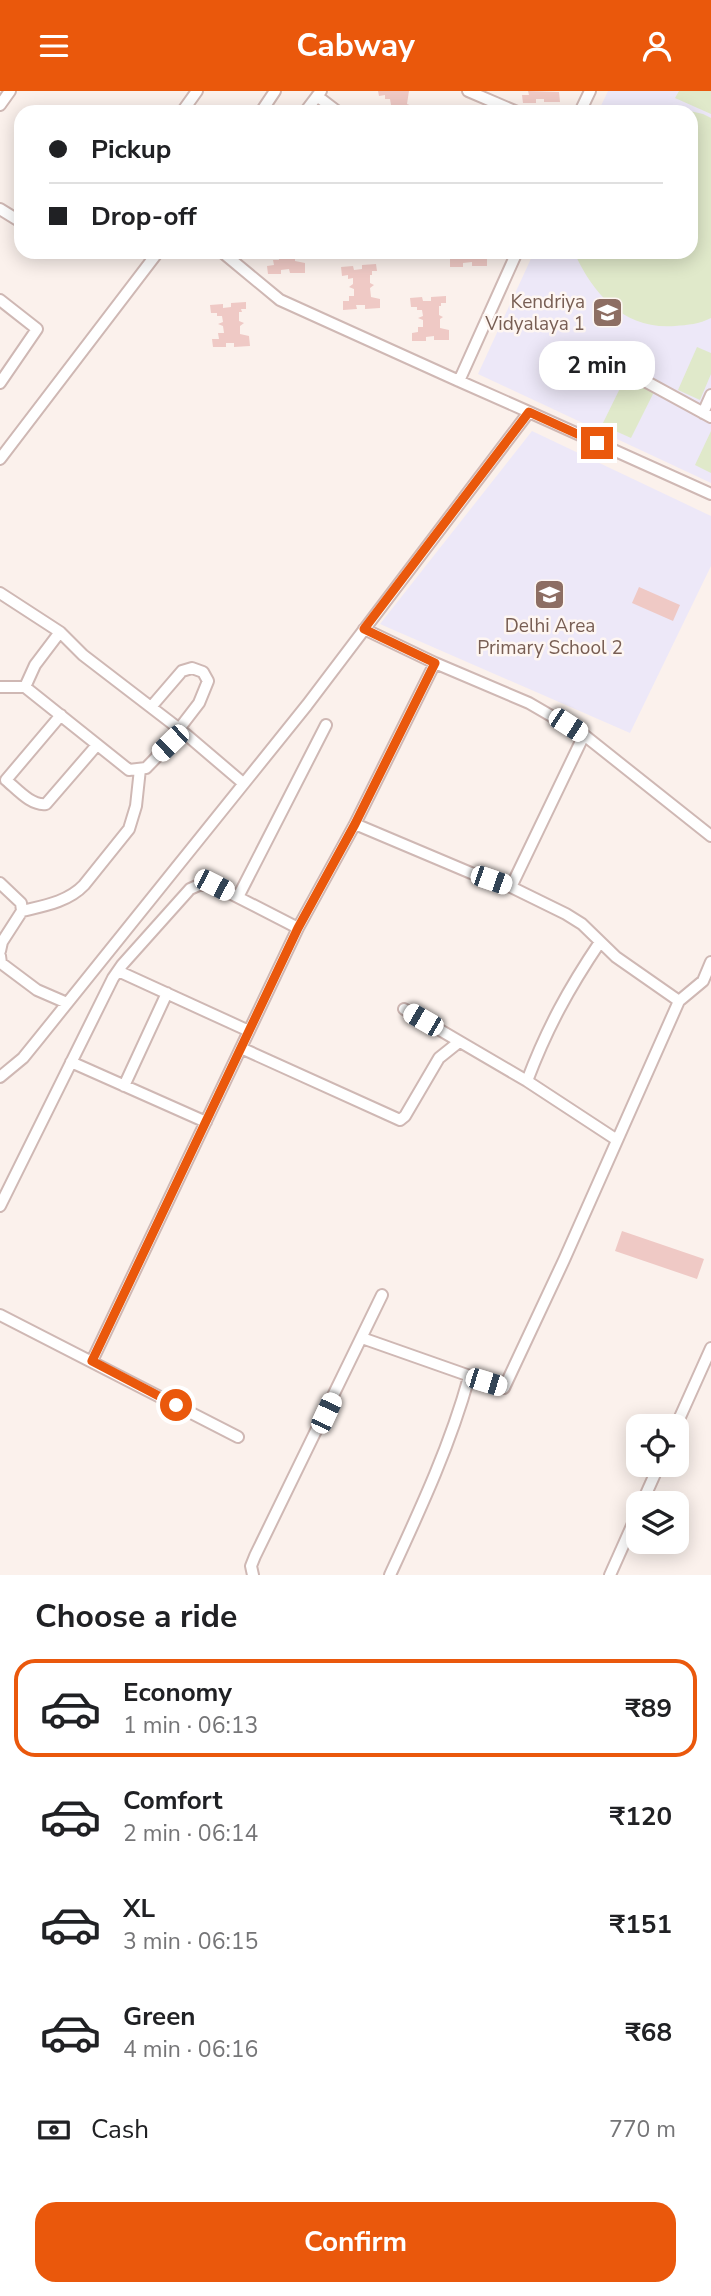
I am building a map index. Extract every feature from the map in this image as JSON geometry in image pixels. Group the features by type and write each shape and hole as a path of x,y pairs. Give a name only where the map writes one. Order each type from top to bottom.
{"street":[{"path":"0,105 10,91"},
{"path":"468,91 501,105"},
{"path":"0,459 153,259"},
{"path":"230,259 280,300 711,494"},
{"path":"459,381 514,259"},
{"path":"0,300 37,329 0,383"},
{"path":"621,368 707,415 711,394"},
{"path":"1,1073 23,1058 91,976 307,705 529,412"},
{"path":"0,593 60,632 83,655 181,730 243,783"},
{"path":"364,629 528,703 584,735 711,836"},
{"path":"25,687 35,665 60,632"},
{"path":"92,1361 298,928 355,824 435,663"},
{"path":"0,687 25,687 129,770 146,768 181,730 205,693 208,681 203,672 192,668 181,671 151,707"},
{"path":"61,715 6,780 31,800 40,805 46,804 97,745"},
{"path":"238,897 326,725"},
{"path":"511,887 584,735"},
{"path":"22,911 54,903 84,885 129,829 136,806 140,769"},
{"path":"355,824 511,887 574,919 616,957 680,1001"},
{"path":"0,883 21,903 22,911 17,923 2,942 1,963 37,990 67,1003"},
{"path":"0,1206 118,971 190,889 207,883 298,928"},
{"path":"527,1081 545,1033 578,974 600,942"},
{"path":"362,1338 504,1388 680,1001 703,981 711,962"},
{"path":"118,971 249,1031"},
{"path":"124,1086 167,993"},
{"path":"404,1009 527,1081 617,1140"},
{"path":"241,1048 400,1119 405,1116 439,1058 459,1042"},
{"path":"71,1062 206,1122"},
{"path":"253,1575 251,1566 255,1556 382,1296"},
{"path":"0,1315 237,1437"},
{"path":"681,1414 711,1348"},
{"path":"390,1575 439,1467 456,1423 469,1377"},
{"path":"610,1575 626,1539"}],"shaded area":[{"name":"Kendriya Vidyalaya 1","path":"608,91 711,91 711,483 478,374 531,259 698,259 698,105 601,105"},
{"name":"Delhi Area Primary School 2","path":"532,431 711,516 711,566 630,733 380,624"}],"green space":[{"path":"679,91 711,91 711,114 698,108 698,105 691,105 675,98"},
{"path":"698,113 711,118 711,318 675,326 640,322 612,306 578,259 698,259"},
{"path":"697,347 711,353 711,374 700,400 678,390"},
{"path":"626,376 655,390 631,438 602,425"},
{"path":"711,431 711,473 695,465"}],"building":[{"path":"378,91 409,91 407,104 410,105 391,105 390,99 385,99 385,95 379,96"},
{"path":"528,91 559,92 560,102 536,99 536,103 523,103 522,95 529,95"},
{"path":"295,259 305,263 305,273 290,273 289,269 281,270 281,274 268,274 267,266 274,265 273,260"},
{"path":"450,259 487,259 487,266 472,266 472,262 463,263 463,267 450,267"},
{"path":"376,264 377,271 372,271 370,275 370,283 374,285 370,288 371,297 380,299 380,308 365,309 365,305 356,305 357,309 343,310 343,301 349,301 349,296 354,296 354,289 349,287 353,284 353,278 342,276 341,267 353,266 354,270 362,269 362,265"},
{"path":"446,296 446,303 439,306 439,315 443,317 440,319 440,328 449,330 449,340 434,340 434,336 426,337 426,341 412,341 412,333 418,332 418,327 423,327 423,320 418,318 423,316 422,310 411,307 410,298 422,297 423,301 431,301 431,297"},
{"path":"246,302 246,309 239,312 239,321 244,323 240,326 240,334 249,336 250,346 234,347 234,343 226,343 226,347 213,347 212,339 219,339 218,333 224,333 223,326 218,324 223,322 222,316 211,313 210,305 223,304 223,308 231,307 231,303"},
{"path":"639,587 680,605 673,621 632,603"},
{"path":"622,1231 704,1259 697,1279 615,1251"}],"place":[{"name":"Kendriya Vidyalaya 1","path":"608,313"},
{"name":"Delhi Area Primary School 2","path":"550,595"}],"route":[{"path":"176,1405 92,1361 298,928 355,824 435,663 364,629 529,412 597,443"}]}
